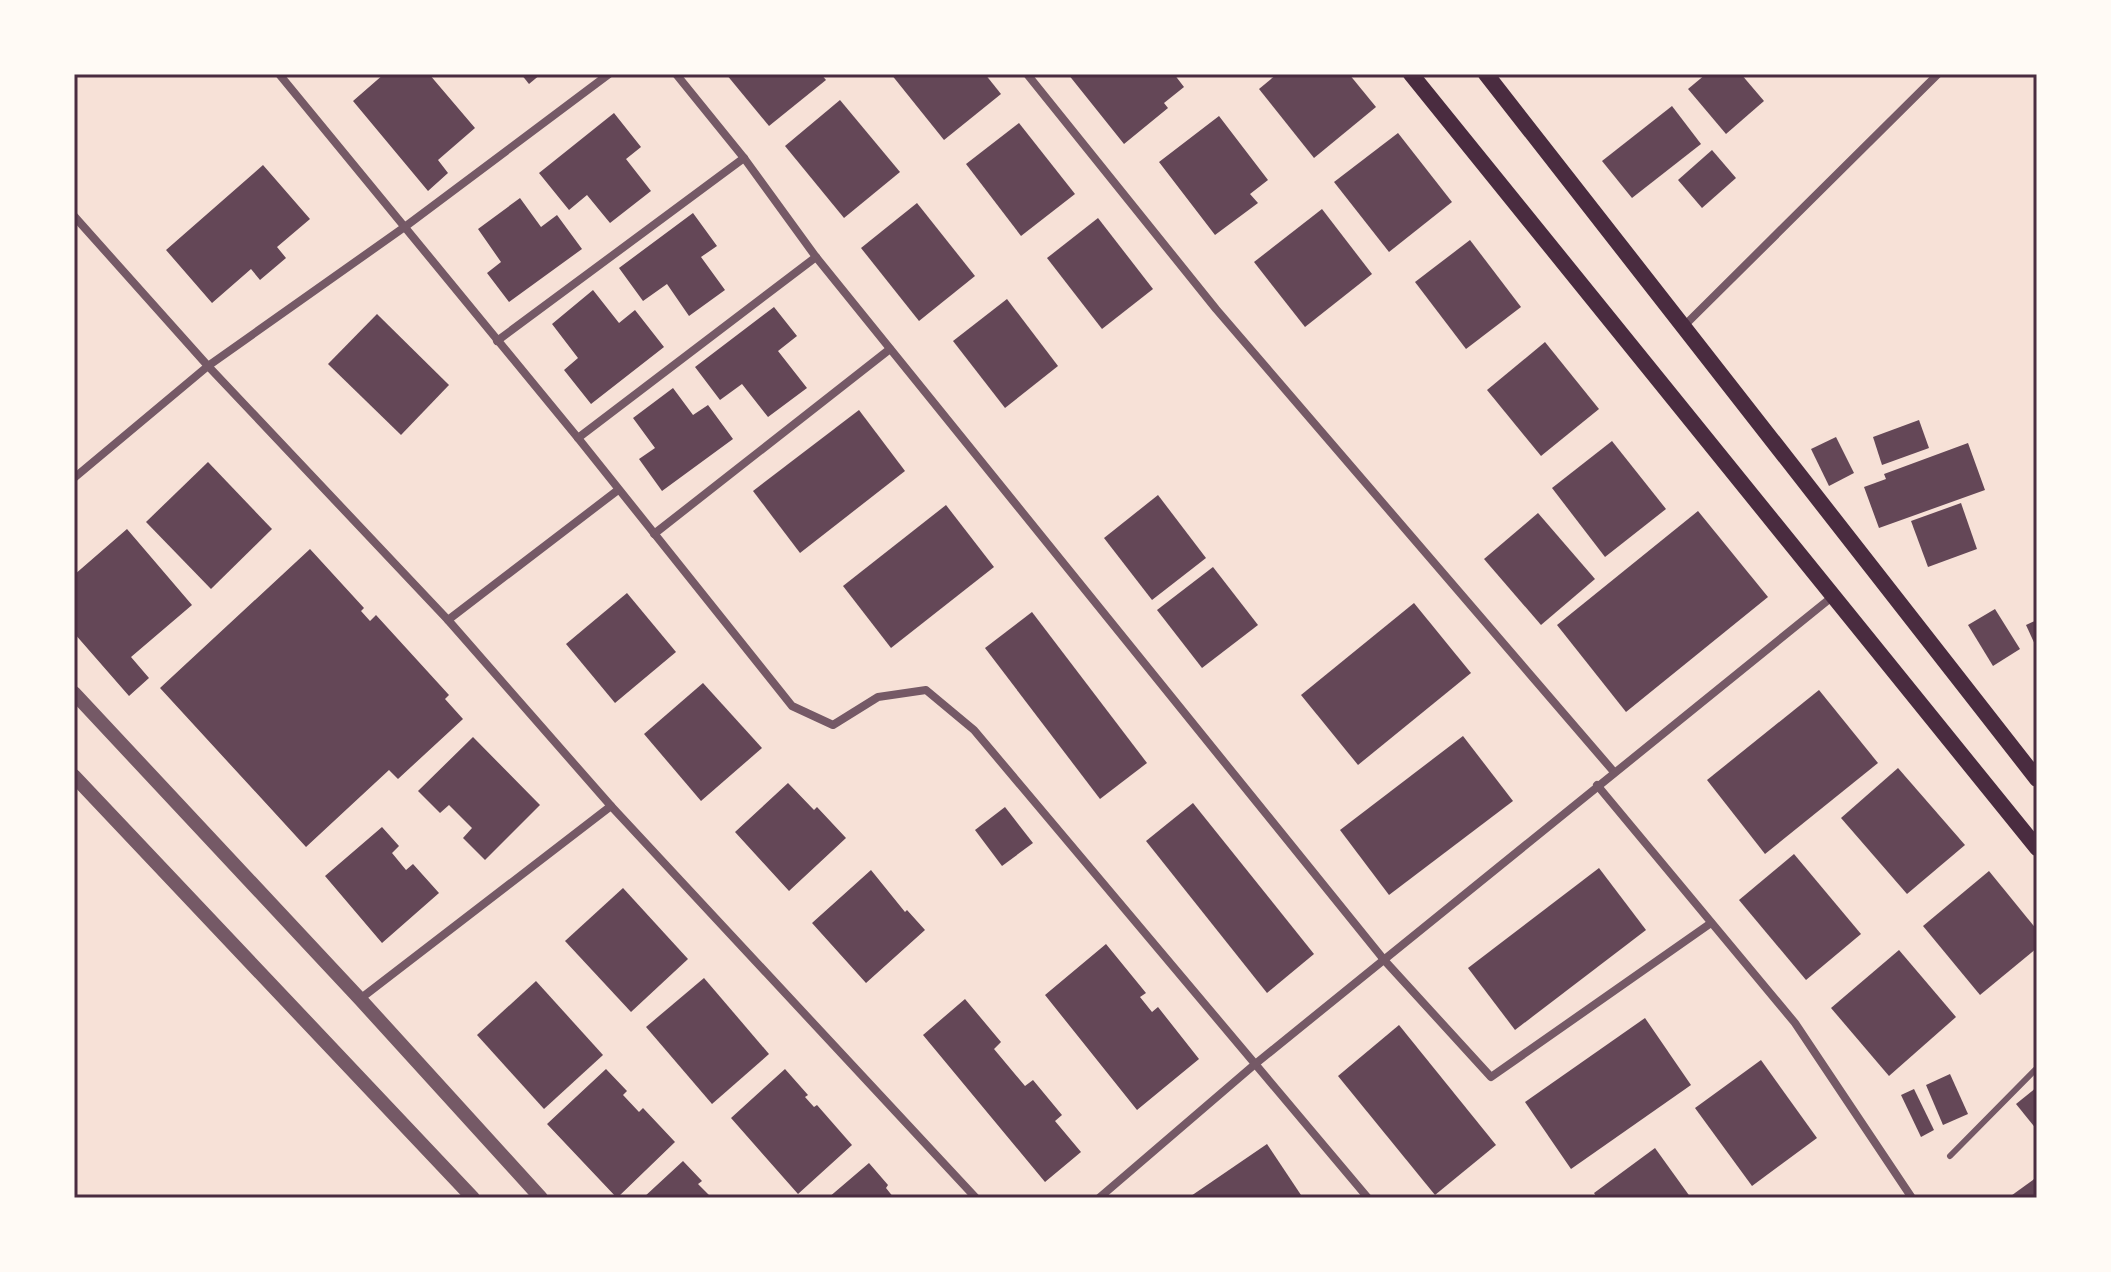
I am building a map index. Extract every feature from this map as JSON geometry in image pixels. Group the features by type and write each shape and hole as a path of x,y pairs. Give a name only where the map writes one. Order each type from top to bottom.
{"main road":[{"path":"1411,74 2037,848"},
{"path":"1486,74 2037,779"}],"street":[{"path":"279,74 406,226 792,706 833,725 878,697 926,690 974,730 1368,1198"},
{"path":"74,478 208,366 406,226 609,74"},
{"path":"676,74 744,158 816,257 1385,961 1491,1077 1711,923"},
{"path":"1027,74 1216,309 1614,772"},
{"path":"1684,326 1938,74"},
{"path":"497,341 744,158"},
{"path":"74,216 208,366 448,620 611,806 976,1198"},
{"path":"578,438 816,257"},
{"path":"654,534 890,349"},
{"path":"448,620 618,490"},
{"path":"1099,1198 1254,1065 1832,597"},
{"path":"74,693 541,1198"},
{"path":"74,776 473,1198"},
{"path":"1597,785 1795,1023 1912,1198"},
{"path":"360,999 611,806"}],"lane":[{"path":"1950,1156 2037,1068"}],"building":[{"path":"384,74 429,74 475,128 438,160 448,173 428,191 353,101"},
{"path":"521,74 541,74 529,84"},
{"path":"726,74 821,74 826,80 769,126"},
{"path":"891,74 985,74 1001,94 944,140"},
{"path":"1068,74 1174,74 1184,87 1164,103 1168,108 1124,144"},
{"path":"1277,74 1349,74 1376,107 1314,158 1259,89"},
{"path":"1706,74 1741,74 1764,101 1726,134 1688,89"},
{"path":"840,100 900,172 844,218 785,146"},
{"path":"1672,106 1701,144 1632,198 1602,161"},
{"path":"614,113 641,147 626,159 651,191 610,223 587,195 569,210 539,173"},
{"path":"1219,116 1268,180 1250,194 1258,203 1215,235 1159,162"},
{"path":"1019,123 1075,194 1021,236 966,164"},
{"path":"1398,133 1452,202 1389,252 1334,182"},
{"path":"1712,150 1736,178 1702,208 1678,180"},
{"path":"263,165 310,219 277,247 286,258 260,280 251,269 212,303 166,250"},
{"path":"520,198 541,227 557,215 582,249 509,302 487,273 501,262 478,229"},
{"path":"917,203 975,276 919,321 861,248"},
{"path":"1322,209 1372,274 1305,327 1254,262"},
{"path":"693,213 717,246 701,257 725,290 689,316 667,284 643,301 619,268"},
{"path":"1098,218 1153,289 1102,329 1047,258"},
{"path":"1470,240 1521,307 1466,349 1415,282"},
{"path":"593,290 619,323 635,310 664,347 591,404 564,370 578,358 552,324"},
{"path":"1007,299 1058,366 1005,408 953,341"},
{"path":"774,307 797,336 778,351 807,388 768,417 742,384 720,400 695,367"},
{"path":"377,314 449,385 401,435 328,364"},
{"path":"1545,342 1599,409 1541,456 1487,390"},
{"path":"673,388 693,415 708,405 733,439 662,491 639,459 655,448 633,418"},
{"path":"859,410 905,471 800,553 753,491"},
{"path":"1919,420 1929,448 1882,465 1873,437"},
{"path":"1836,437 1854,473 1829,486 1811,449"},
{"path":"1612,441 1666,509 1605,557 1552,488"},
{"path":"1968,443 1985,490 1879,528 1864,487 1886,479 1884,474"},
{"path":"208,462 272,529 211,589 146,522"},
{"path":"1158,495 1206,558 1152,600 1104,538"},
{"path":"1961,503 1977,549 1928,567 1911,521"},
{"path":"946,505 994,567 891,648 843,586"},
{"path":"1698,511 1768,597 1626,712 1557,625"},
{"path":"1538,513 1595,579 1541,625 1484,559"},
{"path":"127,529 192,605 131,657 149,678 129,696 74,633 74,575"},
{"path":"310,549 364,608 361,611 370,621 376,615 449,695 445,699 463,719 398,779 389,770 306,847 160,688"},
{"path":"1213,567 1258,625 1202,668 1157,610"},
{"path":"627,593 676,652 615,703 566,644"},
{"path":"1414,603 1471,673 1358,765 1301,695"},
{"path":"1995,609 2020,649 1993,666 1968,625"},
{"path":"1032,612 1147,763 1100,799 985,648"},
{"path":"2037,620 2037,649 2026,625"},
{"path":"703,683 762,748 701,801 644,734"},
{"path":"1819,690 1878,763 1765,854 1707,780"},
{"path":"1463,736 1513,801 1389,895 1340,830"},
{"path":"473,737 540,805 485,860 463,838 472,828 449,805 440,813 418,791"},
{"path":"1898,768 1965,845 1907,894 1841,818"},
{"path":"788,783 814,810 817,807 846,838 789,891 735,832"},
{"path":"1193,803 1314,954 1267,993 1146,841"},
{"path":"1005,807 1033,843 1002,866 975,830"},
{"path":"382,827 399,846 392,853 406,870 413,864 439,893 382,943 325,876"},
{"path":"1794,854 1861,934 1806,980 1739,900"},
{"path":"1599,868 1646,930 1515,1030 1468,968"},
{"path":"871,870 905,912 907,910 925,930 866,983 812,923"},
{"path":"1989,871 2037,930 2037,948 1980,995 1923,926"},
{"path":"623,888 688,959 631,1012 565,941"},
{"path":"1106,944 1146,993 1140,997 1152,1012 1158,1007 1199,1059 1137,1110 1045,995"},
{"path":"1899,950 1956,1017 1889,1076 1831,1008"},
{"path":"704,978 769,1054 712,1104 646,1027"},
{"path":"536,981 603,1055 544,1109 477,1035"},
{"path":"965,999 1001,1042 994,1049 1025,1086 1033,1080 1062,1115 1055,1121 1081,1152 1045,1182 923,1035"},
{"path":"1645,1018 1691,1085 1571,1169 1525,1102"},
{"path":"1399,1025 1496,1145 1435,1195 1338,1076"},
{"path":"1761,1060 1817,1138 1752,1186 1695,1108"},
{"path":"606,1069 627,1091 623,1095 639,1112 643,1108 675,1142 617,1198 547,1124"},
{"path":"785,1069 808,1095 805,1097 814,1107 817,1105 852,1145 798,1194 731,1118"},
{"path":"1950,1074 1968,1114 1943,1125 1926,1085"},
{"path":"2037,1087 2037,1130 2016,1104"},
{"path":"1914,1089 1934,1130 1921,1137 1901,1095"},
{"path":"1267,1144 1301,1195 1296,1198 1188,1198"},
{"path":"1655,1148 1691,1198 1597,1198 1594,1193"},
{"path":"683,1161 702,1181 698,1184 712,1198 643,1198"},
{"path":"869,1163 888,1185 886,1188 894,1198 828,1198"},
{"path":"2037,1177 2037,1198 2008,1198"}]}
